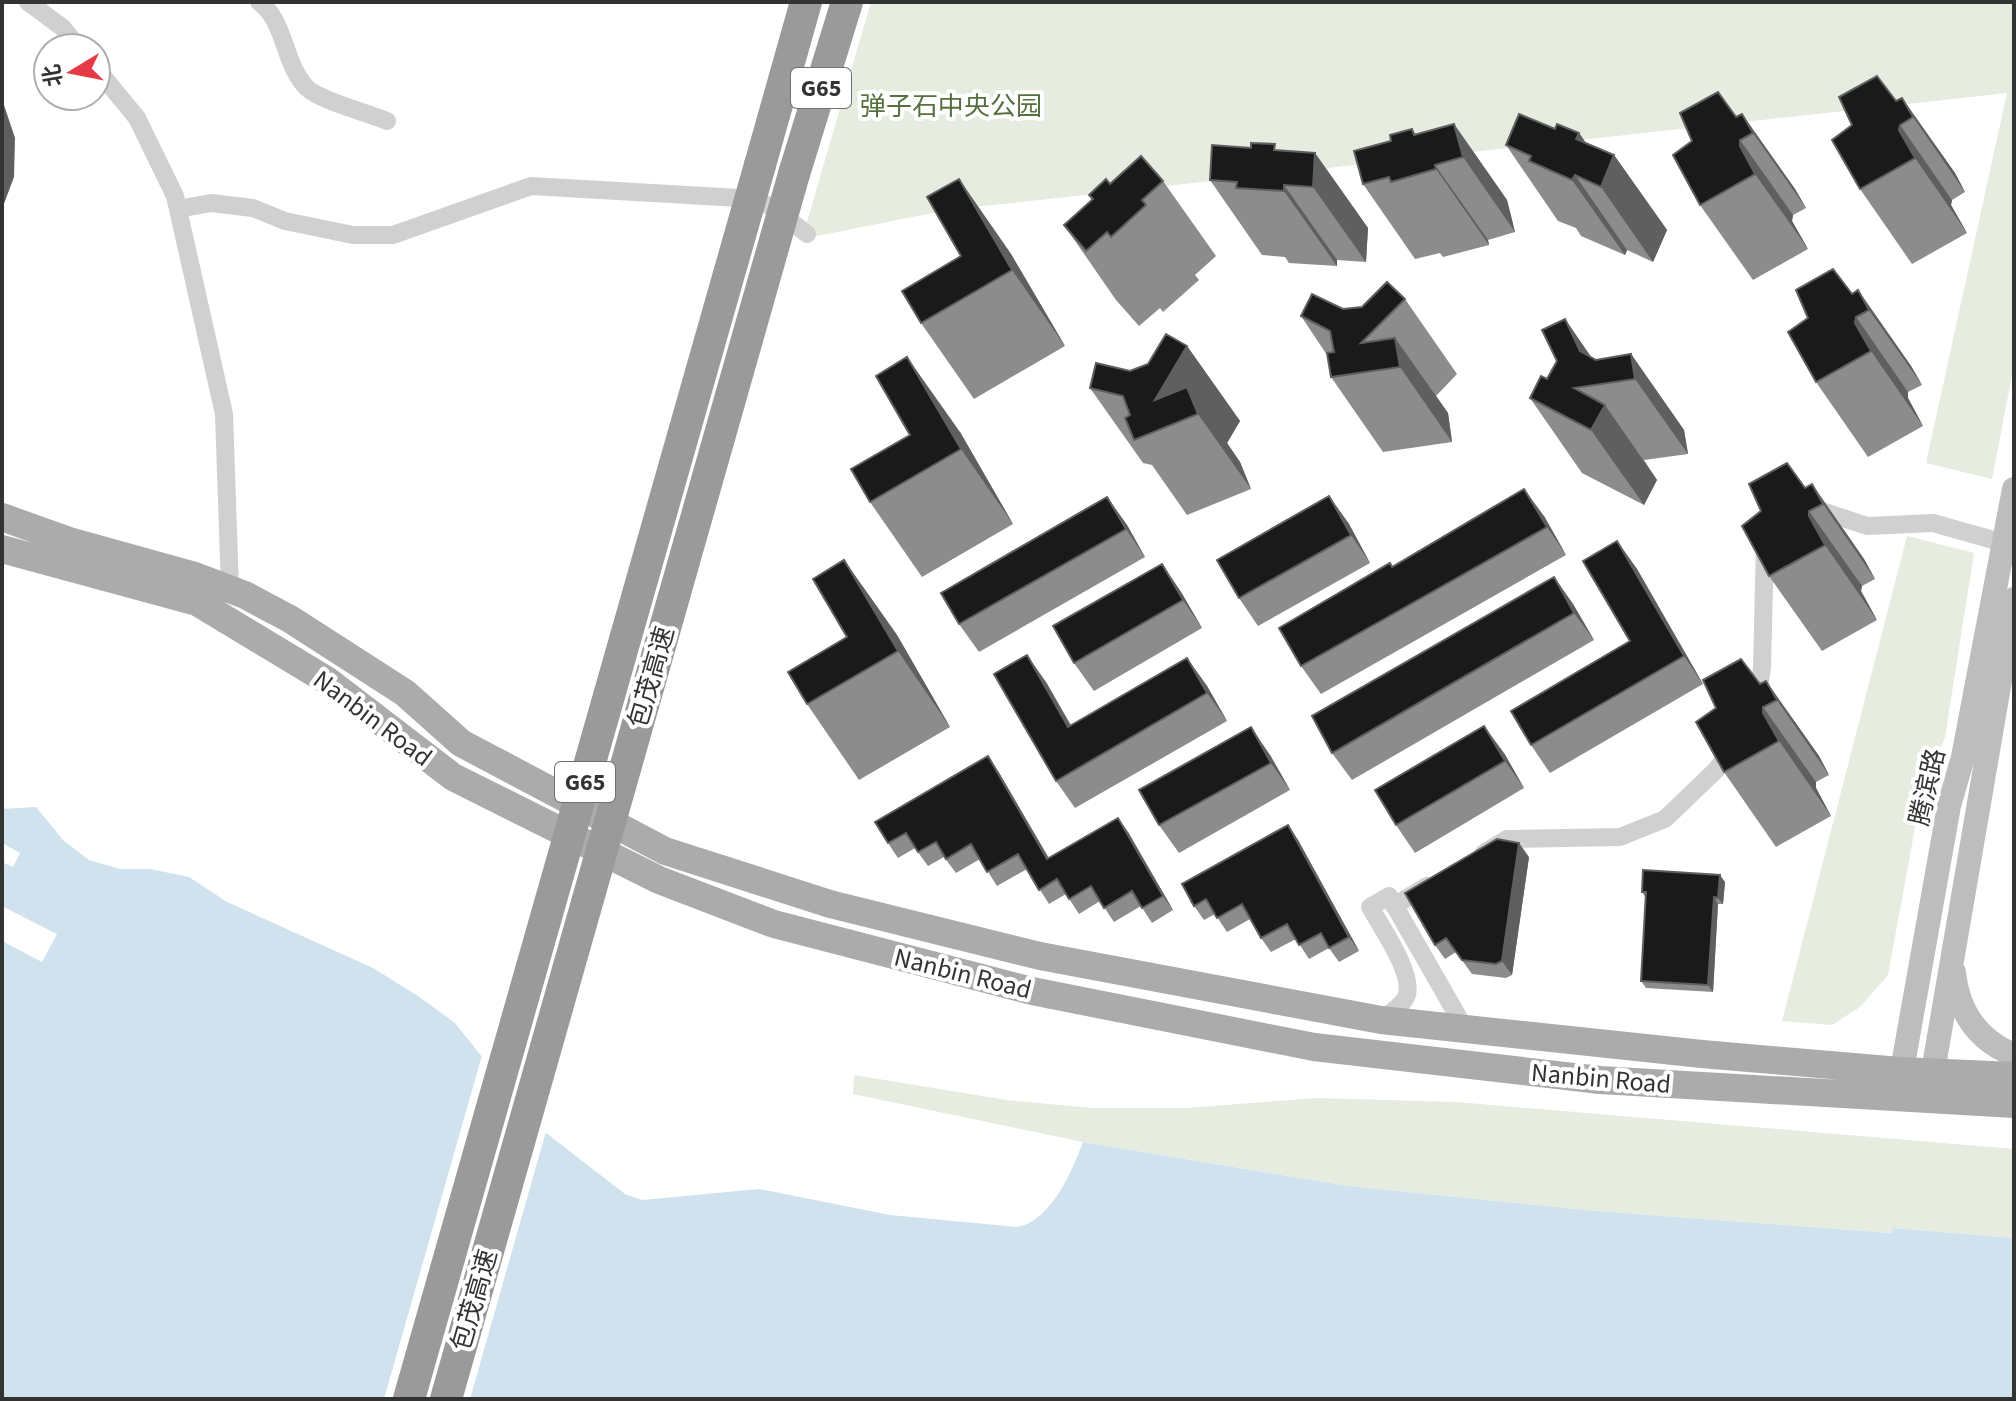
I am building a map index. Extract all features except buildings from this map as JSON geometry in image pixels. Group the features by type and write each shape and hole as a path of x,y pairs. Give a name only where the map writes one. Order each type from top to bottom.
{"highway":[{"name":"包茂高速","path":"409,1399 806,2"},
{"name":"包茂高速","path":"446,1399 794,174 847,2"}],"main road":[{"name":"Nanbin Road","path":"2,517 230,589 290,619 405,693 461,743 665,851 830,904 1040,956 1381,1020 1464,1027 1899,1084"},
{"name":"Nanbin Road","path":"2,549 197,602 328,681 453,777 659,880 774,924 1032,991 1314,1047 1600,1080 1930,1086 2014,1104"},
{"name":"Nanbin Road","path":"1930,1086 2014,1076"}],"street":[{"path":"28,2 66,32"},
{"path":"259,2 269,9 295,72 309,90 387,121"},
{"path":"112,88 137,118 178,209 224,414 230,589"},
{"path":"178,209 211,203 253,208 285,221 328,231 353,235 393,235 531,186 739,198 771,206 807,234"},
{"name":"腾滨路","path":"1899,1084 1949,806 1963,757 2007,549 2014,489"},
{"path":"1799,504 1867,526 1933,523 2007,549"},
{"path":"1469,861 1507,839 1620,837 1665,819 1717,769 1754,716 1762,668 1766,530"},
{"name":"腾滨路","path":"1930,1086 2014,599"},
{"path":"1394,906 1444,876"},
{"path":"1381,1020 1405,1001 1409,989 1405,971 1370,907 1389,896 1464,1027"},
{"path":"1952,952 1956,991 1964,1011 1993,1046 2014,1055"}],"green space":[{"name":"弹子石中央公园","path":"871,2 2014,2 2014,365 1992,479 1926,463 2007,93 947,210 802,239"},
{"path":"1907,536 1974,553 1945,737 1921,795 1888,975 1860,1007 1832,1025 1782,1021"},
{"path":"854,1075 1006,1100 1093,1108 1185,1108 1317,1098 1456,1102 2014,1149 2014,1238 1894,1228 1893,1233 1596,1211 1349,1186 1083,1142 853,1094"}],"water":[{"path":"36,807 63,840 89,860 120,869 150,869 189,877 227,902 373,968 418,996 455,1023 537,1126 625,1194 642,1200 759,1189 890,1215 1017,1227 1040,1216 1049,1206 1066,1181 1083,1142 1349,1186 1596,1211 1892,1233 1893,1228 2014,1238 2014,1399 2,1399 2,809"}],"pier":[{"path":"2,843 20,853 13,867 2,865"},
{"path":"2,906 57,934 42,962 2,941"},
{"path":"483,1052 547,1128 470,1399 384,1399"}]}
